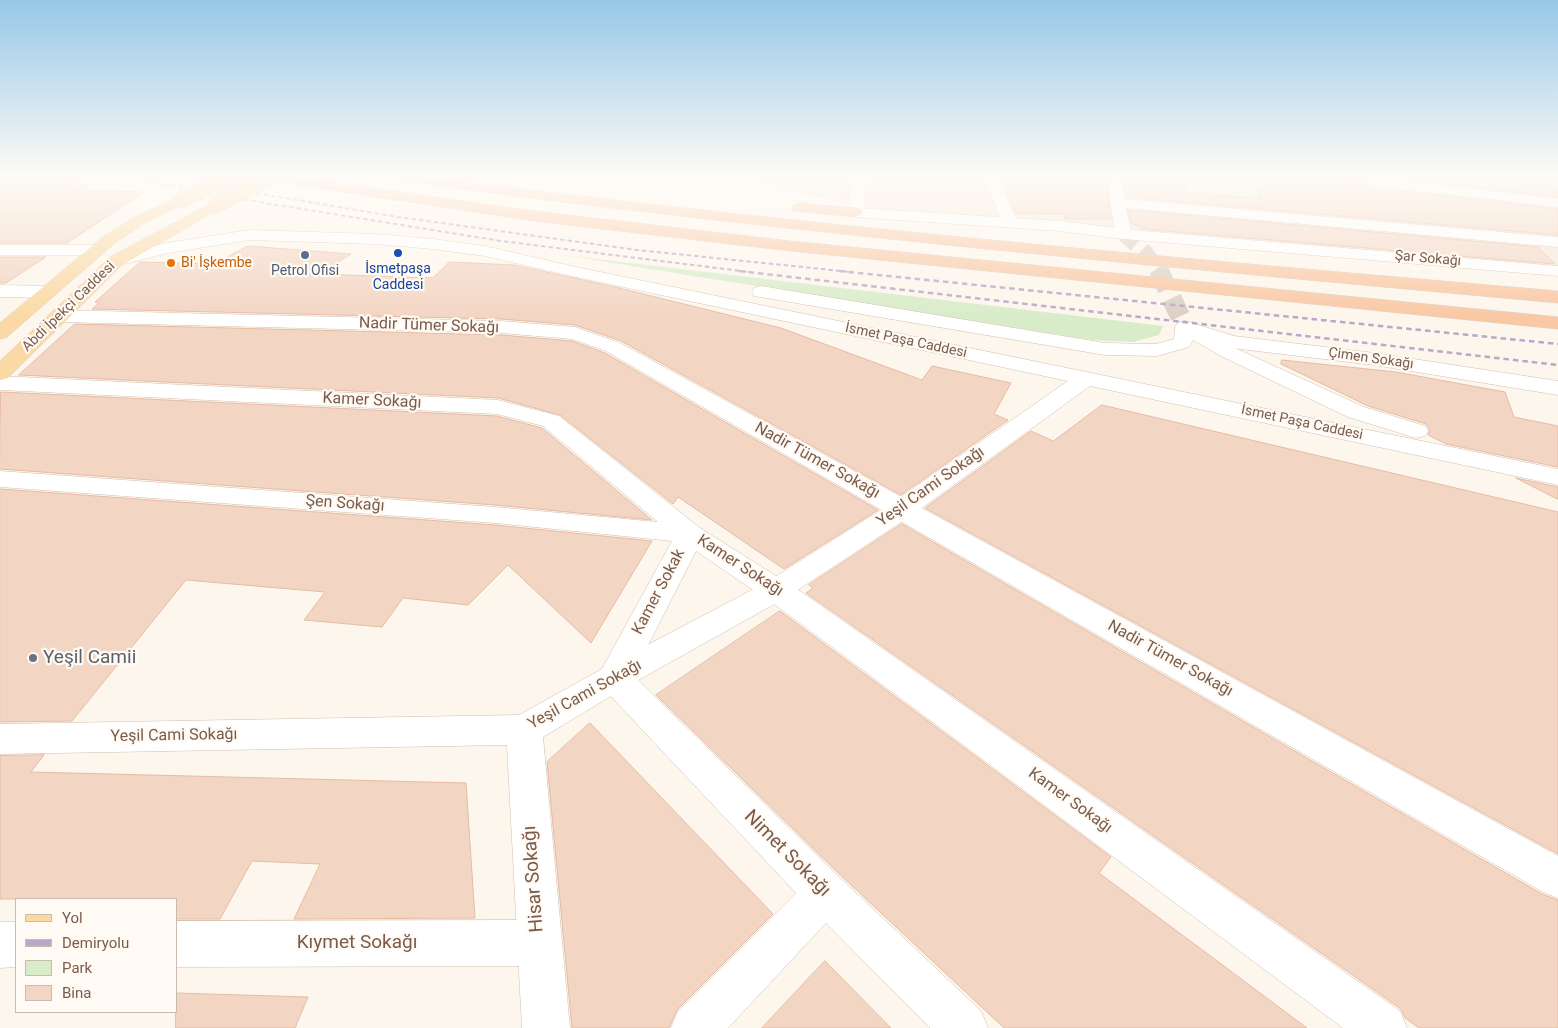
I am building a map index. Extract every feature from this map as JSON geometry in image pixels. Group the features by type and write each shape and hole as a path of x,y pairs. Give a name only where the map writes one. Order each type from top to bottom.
{"highway":[{"path":"594,223 790,246 1558,323"},
{"path":"777,223 1558,296"}],"main road":[{"name":"Abdi İpekçi Caddesi","path":"0,333 97,250 135,223"},
{"name":"Abdi İpekçi Caddesi","path":"0,373 116,260 182,223"}],"street":[{"path":"189,223 240,231 249,235"},
{"name":"Şar Sokağı","path":"1010,223 1558,271"},
{"path":"1121,223 1124,234"},
{"path":"1342,223 1558,242"},
{"path":"116,260 167,248 249,235"},
{"name":"İsmet Paşa Caddesi","path":"249,235 376,239 485,251 576,272 1558,477"},
{"path":"0,250 97,250"},
{"path":"485,251 619,269 1105,350 1157,350 1182,343 1186,336 1185,327"},
{"path":"0,291 47,292"},
{"name":"Nadir Tümer Sokağı","path":"59,316 501,327 575,333 613,346 1558,878"},
{"path":"1185,327 1230,353 1356,412 1461,443"},
{"name":"Çimen Sokağı","path":"1185,327 1232,342 1374,359 1558,388"},
{"path":"1086,379 1131,379 1178,385 1558,463"},
{"name":"Yeşil Cami Sokağı","path":"0,739 524,730 614,678 776,590 902,509 1086,379"},
{"name":"Kamer Sokağı","path":"0,383 498,406 551,421 690,534 776,590 1383,1028"},
{"name":"Şen Sokağı","path":"0,480 495,515 690,534"},
{"name":"Kamer Sokak","path":"614,678 690,534"},
{"name":"Nimet Sokağı","path":"614,678 825,894 964,1028"},
{"name":"Hisar Sokağı","path":"524,730 538,943 546,1028"},
{"path":"695,1028 825,894"},
{"name":"Kıymet Sokağı","path":"178,944 538,943"},
{"path":"0,944 15,944"}],"shaded area":[{"path":"1054,223 1558,223 1558,268"}],"green space":[{"path":"563,255 1163,326 1159,335 1133,342 1092,340"}],"building":[{"path":"0,223 97,223 67,243 0,243"},
{"path":"1131,223 1272,223 1538,247 1555,264 1142,229"},
{"path":"1421,223 1558,223 1558,235"},
{"path":"248,246 351,254 320,274 433,278 449,262 514,265 619,288 781,328 922,380 932,366 1011,383 994,414 1008,420 901,495 621,341 575,325 501,319 92,309 99,303 95,302 140,262 214,264"},
{"path":"0,257 46,257 6,283 0,283"},
{"path":"75,324 501,335 572,341 605,353 878,510 784,569 678,497 673,504 560,415 498,398 19,375"},
{"path":"1282,360 1396,372 1505,392 1514,417 1558,426 1558,467 1446,444 1428,435 1430,430 1426,424 1368,406 1281,364"},
{"path":"1,392 497,416 542,428 652,520 495,505 0,469"},
{"path":"1102,405 1558,512 1558,854 925,508 1031,431 1053,441"},
{"path":"1516,478 1558,487 1558,499"},
{"path":"0,489 495,525 652,541 591,643 508,565 468,605 403,598 382,627 304,620 325,592 186,580 72,721 0,722"},
{"path":"902,524 1542,894 1558,900 1558,1028 1419,1028 1405,1018 1401,1009 806,593 813,588 809,585"},
{"path":"780,611 1111,857 1099,873 1307,1028 1004,1028 834,869 656,695"},
{"path":"590,723 773,914 677,1010 669,1028 572,1028 547,762"},
{"path":"44,755 31,772 466,783 475,918 294,919 320,864 252,861 220,919 178,919 178,898 0,899 0,756"},
{"path":"825,961 891,1028 762,1028"},
{"path":"178,993 308,997 295,1028 176,1028"}],"tunnel":[{"path":"1124,234 1146,253 1159,272"},
{"path":"1159,271 1185,327"}],"railway":[{"path":"389,223 501,241 749,272"},
{"path":"441,223 637,250 851,272"},
{"path":"739,271 1558,365"},
{"path":"839,271 1558,344"}],"place":[{"name":"İsmetpaşa Caddesi","path":"398,253"},
{"name":"Petrol Ofisi","path":"305,255"},
{"name":"Bi' İşkembe","path":"171,263"},
{"name":"Yeşil Camii","path":"33,658"}]}
